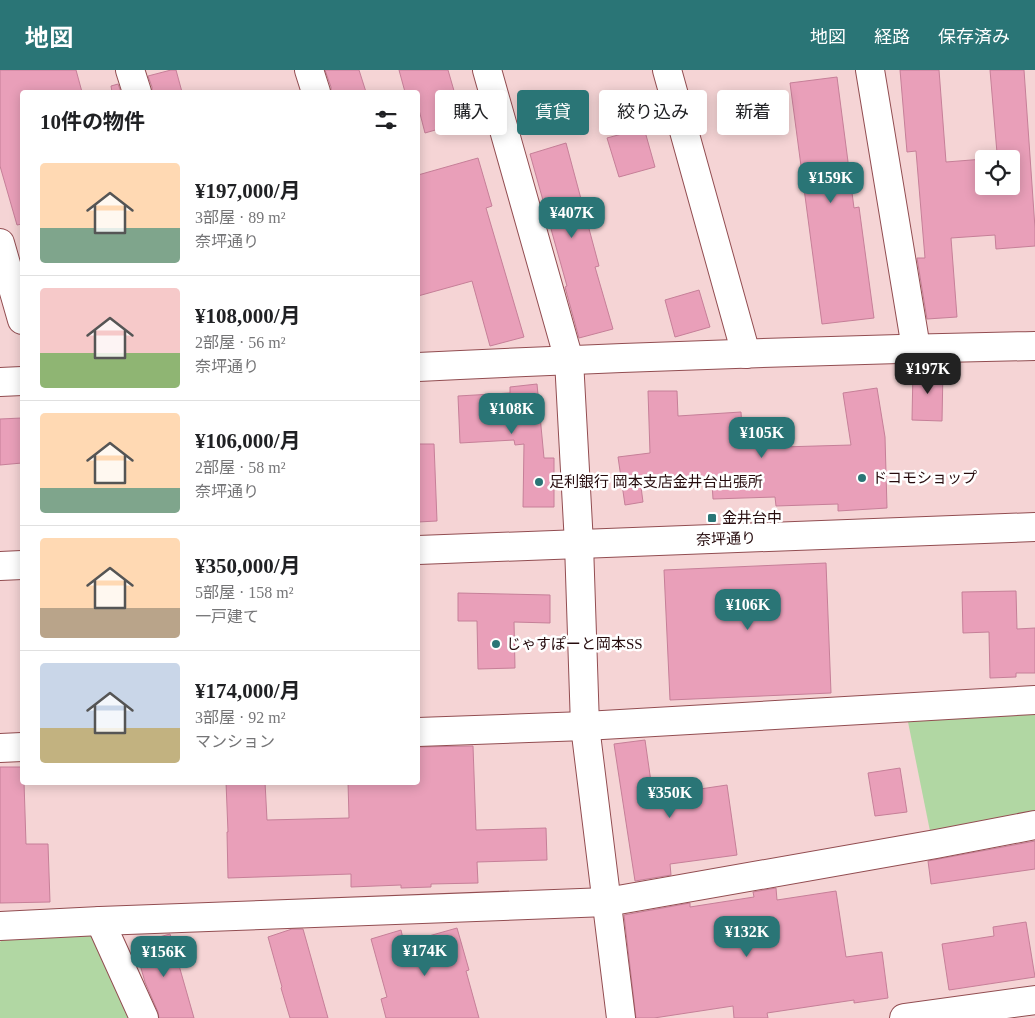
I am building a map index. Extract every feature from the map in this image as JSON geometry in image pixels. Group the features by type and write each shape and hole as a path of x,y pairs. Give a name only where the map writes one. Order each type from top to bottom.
{"street":[{"path":"130,70 136,90"},
{"path":"310,70 315,90"},
{"path":"487,70 569,360 579,544 585,726 621,1018"},
{"path":"667,70 746,354"},
{"path":"870,70 916,348"},
{"path":"0,243 20,313"},
{"path":"420,367 916,348 1035,346"},
{"path":"0,382 20,381"},
{"name":"奈坪通り","path":"420,550 1035,527"},
{"path":"0,566 20,565"},
{"path":"420,732 585,726 1035,700"},
{"path":"0,748 20,747"},
{"path":"0,926 607,902 936,844 1035,824"},
{"path":"100,921 144,1018"},
{"path":"904,1018 1032,1006"}],"green space":[{"path":"1035,712 1035,814 931,836 907,717"},
{"path":"98,934 133,1018 0,1018 0,942 6,936"}],"building":[{"path":"0,70 76,70 81,90 20,90 20,224 17,225 0,166"},
{"path":"176,70 181,90 152,90 148,76"},
{"path":"325,70 359,70 365,90 331,90"},
{"path":"399,70 448,70 454,90 435,90 435,130 425,133 420,114 420,90 404,90"},
{"path":"900,70 939,70 946,162 975,160 975,195 1020,195 1020,150 997,150 990,70 1024,70 1035,246 996,249 995,235 951,238 957,317 927,319 917,258 925,258 916,151 907,152"},
{"path":"837,77 854,208 859,207 874,318 822,324 790,83"},
{"path":"118,84 120,90 112,90 111,86"},
{"path":"618,135 646,135 655,167 619,177 607,138"},
{"path":"566,143 599,266 595,267 613,329 579,338 565,287 567,286 530,154"},
{"path":"478,158 492,206 486,208 524,337 490,346 472,281 420,295 420,174"},
{"path":"699,290 710,327 675,337 665,300"},
{"path":"913,369 943,369 942,421 912,420"},
{"path":"537,384 544,458 554,458 554,507 523,507 524,444 515,445 514,440 460,443 458,396 510,393 510,387"},
{"path":"877,388 885,437 887,508 838,511 838,504 776,506 775,497 713,499 712,483 641,487 643,502 625,505 618,457 650,453 648,391 677,391 678,416 741,412 743,447 747,448 851,445 843,393"},
{"path":"20,418 20,463 0,465 0,419"},
{"path":"420,444 434,444 437,521 420,522"},
{"path":"826,563 831,693 670,700 664,570"},
{"path":"1016,591 1017,629 1035,628 1035,673 1016,673 1016,677 990,678 989,632 963,633 962,592"},
{"path":"458,593 550,595 550,623 514,622 515,668 478,669 477,621 458,621"},
{"path":"645,740 653,796 727,785 737,855 670,864 671,875 635,881 614,744"},
{"path":"473,746 476,830 546,828 547,860 477,862 478,883 431,884 431,887 401,888 401,885 351,887 351,874 228,878 226,785 265,785 267,820 349,818 348,785 420,785 420,747"},
{"path":"0,767 20,767 20,785 24,785 26,844 48,844 50,902 0,903"},
{"path":"900,768 907,812 875,816 868,773"},
{"path":"1035,841 1035,869 931,884 928,861"},
{"path":"776,888 777,900 836,891 846,957 882,952 888,998 854,1003 854,1000 767,1013 768,1018 734,1018 733,1006 654,1018 636,1018 624,915 690,903 690,907 754,897 753,892"},
{"path":"1026,922 1035,977 949,990 942,944 994,936 993,927"},
{"path":"457,928 469,970 466,971 479,1018 386,1018 381,999 387,997 371,939 401,930 404,943"},
{"path":"292,929 303,929 328,1018 290,1018 268,937"},
{"path":"170,934 194,1018 159,1018 145,982 134,944"}],"place":[{"name":"ドコモショップ","path":"862,478"},
{"name":"足利銀行 岡本支店金井台出張所","path":"539,482"},
{"name":"金井台中","path":"712,518"},
{"name":"じゃすぽーと岡本SS","path":"496,644"}]}
